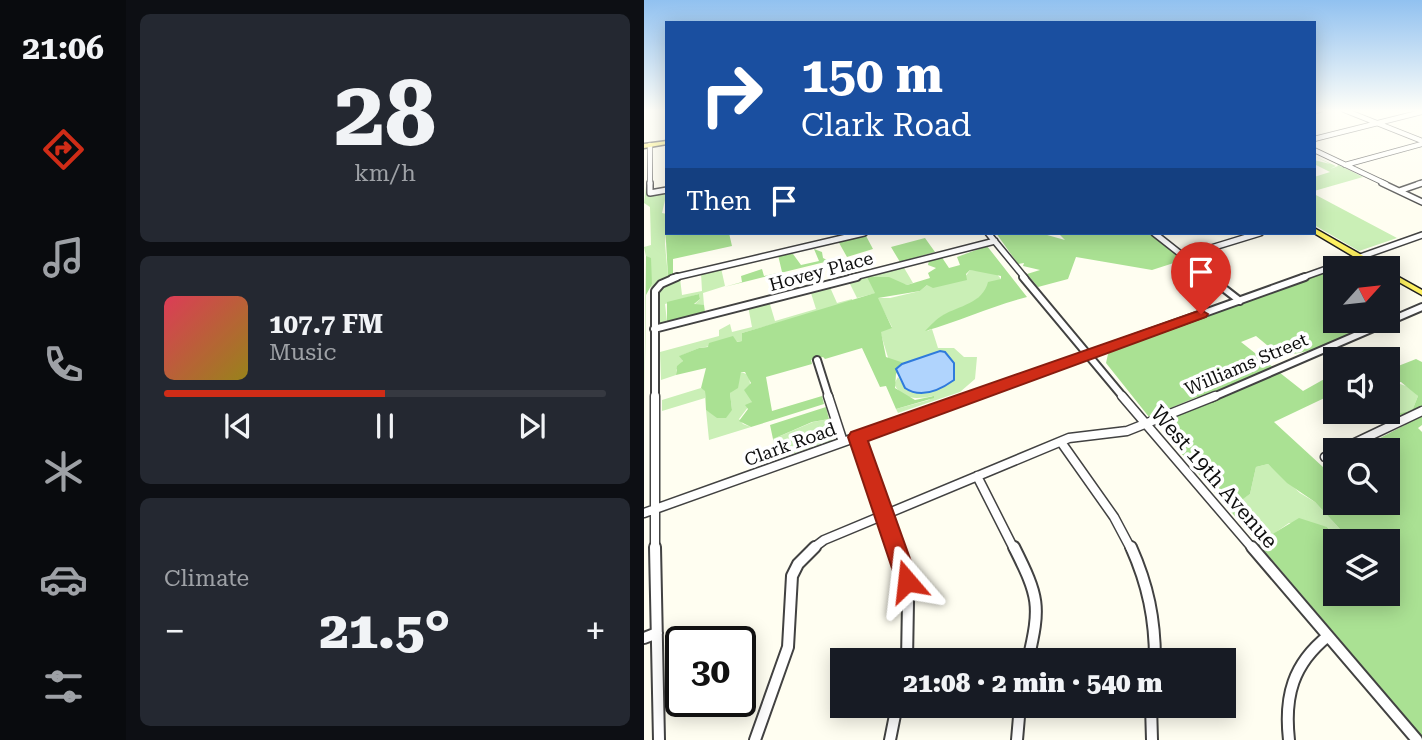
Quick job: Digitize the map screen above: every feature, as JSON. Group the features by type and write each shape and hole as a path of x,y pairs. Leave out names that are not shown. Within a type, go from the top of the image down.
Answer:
{"main road":[{"path":"1316,231 1359,256"},
{"path":"1400,280 1422,293"}],"street":[{"path":"647,145 650,193 665,190"},
{"path":"1345,165 1414,145"},
{"path":"1316,151 1422,202"},
{"path":"1399,191 1422,183"},
{"path":"659,740 657,633 649,511 654,291 661,284 693,273 855,235"},
{"name":"West 19th Avenue","path":"990,235 1087,355 1417,740"},
{"path":"1157,235 1240,300"},
{"path":"1185,256 1253,235"},
{"name":"Clark Road","path":"1364,256 1422,235"},
{"name":"Hovey Place","path":"654,329 995,241"},
{"name":"Clark Road","path":"649,511 1323,271"},
{"name":"Williams Street","path":"755,740 789,645 789,592 798,565 810,550 824,540 1060,442 1079,436 1131,431 1147,425 1422,307"},
{"path":"817,360 843,442"},
{"path":"1365,438 1422,411"},
{"path":"857,437 904,568 911,626 908,648"},
{"path":"1060,442 1124,533 1141,564 1155,616 1155,648"},
{"path":"977,476 1035,589 1038,617 1031,648"},
{"path":"644,638 657,633"},
{"path":"1289,740 1286,704 1292,677 1305,655 1328,636"},
{"path":"890,740 894,718"},
{"path":"1017,740 1019,718"},
{"path":"1151,718 1152,740"}],"green space":[{"path":"1316,157 1336,166 1330,169 1338,166 1337,164 1363,177 1316,190 1316,176 1330,172 1316,165 1316,160 1330,164"},
{"path":"646,186 647,196 665,192 662,213 665,214 668,277 648,289 652,284 644,247 651,245 650,207 644,203"},
{"path":"1316,195 1397,238 1359,251 1316,226"},
{"path":"666,235 729,235 732,246 673,259 673,275 668,277"},
{"path":"866,235 873,249 847,257 838,241"},
{"path":"997,235 1047,235 1065,240 1060,235 1152,235 1183,260 1152,270 1076,257 1068,279 1038,287 1027,274 1040,270 1023,266 1024,263 1018,264"},
{"path":"925,238 935,252 900,262 891,247"},
{"path":"987,246 1027,297 925,331 943,315 976,299 988,282 1001,279 1001,276 970,270 966,274 967,280 933,288 927,285 920,291 878,298 892,328 881,332 886,357 904,363 896,374 895,388 915,400 934,398 896,409 886,386 880,387 862,348 825,359 823,357 811,360 812,364 766,377 772,411 822,396 824,404 751,427 739,421 748,409 745,405 752,402 744,390 751,383 745,372 741,372 738,388 730,393 732,410 726,418 717,418 706,410 705,391 701,388 706,368 676,375 677,366 683,361 679,356 708,347 709,343 733,336 737,342 742,341 742,333 875,293 867,277 889,277 907,285 930,278 928,273 936,268 928,265 929,260 941,256 949,268 960,265 957,257"},
{"path":"814,249 822,252 823,258 829,261 724,287 742,282 741,276 762,269 764,276 782,272 778,255 793,254 801,265 819,261"},
{"path":"646,256 651,258 652,284 646,295 644,430"},
{"path":"903,266 913,283 907,285 868,277 876,293 857,298 848,280"},
{"path":"721,268 725,286 703,293 704,305 694,305 700,299 699,294 665,304 667,322 660,324 659,290 680,278 682,295 702,291 701,273"},
{"path":"970,270 995,272 1001,279 972,303 942,316 927,331 932,329 938,348 954,348 964,357 977,357 975,379 960,392 898,413 896,409 929,400 933,396 906,396 894,384 898,377 905,388 940,351 904,363 889,361 880,331 892,327 877,298 920,291 927,285 965,277"},
{"path":"1323,273 1323,333 1357,333 1322,347 1279,355 1256,336 1241,342 1303,391 1323,380 1323,399 1274,422 1323,467 1323,511 1287,483 1268,464 1256,467 1250,494 1239,502 1269,536 1299,518 1329,529 1323,529 1323,606 1400,606 1400,529 1340,529 1327,515 1400,515 1400,438 1380,438 1405,425 1400,421 1400,413 1412,411 1418,396 1400,382 1400,365 1416,359 1422,362 1422,425 1418,428 1422,432 1422,736 1170,440 1165,428 1168,420 1204,404 1197,397 1149,417 1106,363 1108,354 1114,348"},
{"path":"829,285 837,303 852,299 852,302 742,333 742,341 699,348 680,356 683,361 676,370 676,375 661,380 660,352 719,336 719,330 730,324 732,332 752,327 748,306 769,301 775,321 816,309 810,290"},
{"path":"699,294 700,299 694,304 704,305 705,312 667,322 667,302"},
{"path":"741,372 749,375 752,402 739,419 751,427 709,440 706,410 716,415 732,410 730,393"},
{"path":"1400,385 1418,396 1412,411 1400,413"},
{"path":"701,388 705,390 705,398 662,411 662,400"},
{"path":"826,407 829,419 812,422 773,439 770,425"},
{"path":"829,419 835,436 832,440 777,459 773,439 813,422"},
{"path":"1268,464 1300,493 1315,502 1323,511 1323,515 1327,515 1340,529 1289,523 1269,537 1238,502 1250,494 1256,467"}],"water":[{"path":"940,351 945,352 954,363 954,380 937,390 924,393 905,388 896,369 902,364"}],"route":[{"path":"907,581 857,437 1201,314"}]}
